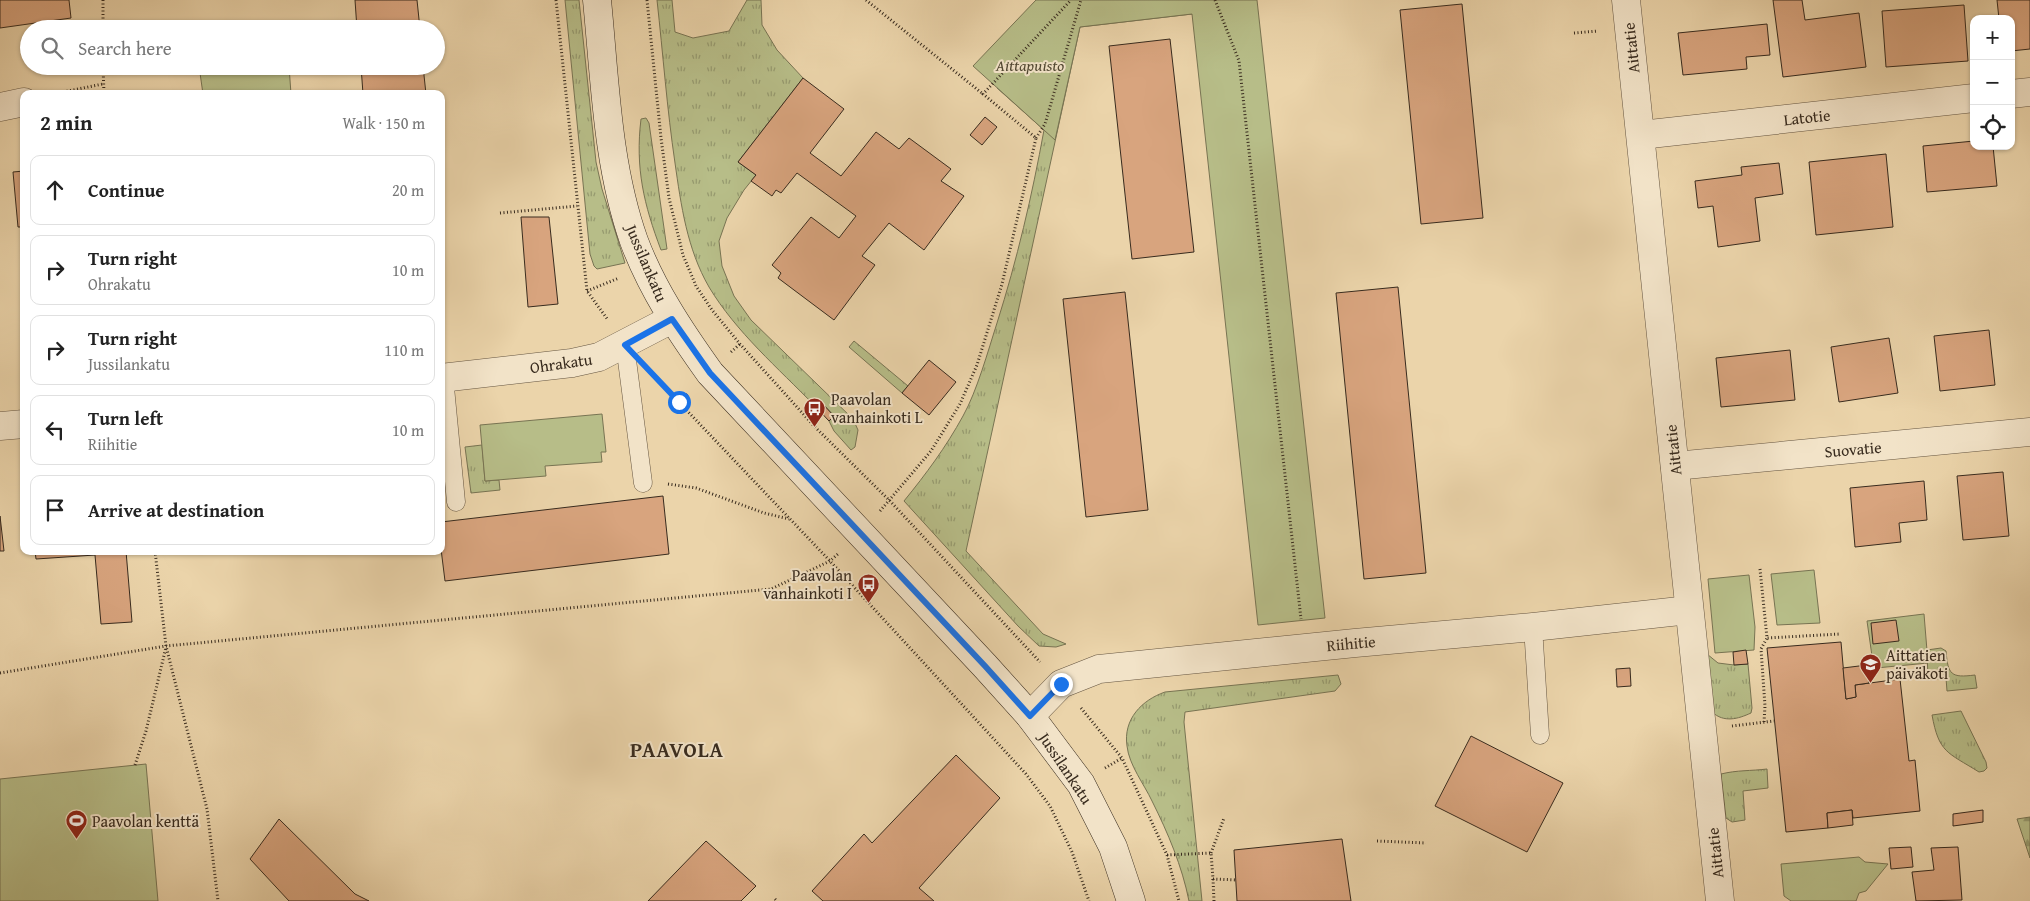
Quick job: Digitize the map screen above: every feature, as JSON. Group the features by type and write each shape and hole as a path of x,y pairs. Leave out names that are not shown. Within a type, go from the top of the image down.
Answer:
{"street":[{"name":"Jussilankatu","path":"597,0 612,143 626,211 634,241 672,319 710,373 1030,716 1081,784 1113,847 1131,901"},
{"name":"Aittatie","path":"1626,0 1720,901"},
{"path":"2015,94 2030,92"},
{"name":"Latotie","path":"1641,135 1970,98"},
{"path":"0,107 20,103"},
{"name":"Ohrakatu","path":"445,378 572,363 599,357 672,319"},
{"path":"0,426 20,424"},
{"name":"Suovatie","path":"1675,466 2030,432"},
{"name":"Riihitie","path":"1030,716 1061,684 1099,669 1355,643 1533,628 1689,610"}],"lane":[{"path":"625,345 643,483"},
{"path":"445,397 456,502"},
{"path":"1533,628 1540,735"}],"path":[{"path":"103,0 103,20"},
{"path":"556,0 587,291 625,345 830,561 1026,774 1050,806 1072,852 1090,901"},
{"path":"647,0 669,198 683,255 696,286 712,310 734,337 796,406 890,501 931,451 960,404 977,365 1002,284 1036,138 1045,124 1081,0"},
{"path":"866,0 1036,138"},
{"path":"983,94 1071,0"},
{"path":"1214,0 1239,61 1302,627"},
{"path":"1574,33 1606,30"},
{"path":"103,75 104,90"},
{"path":"72,90 103,84"},
{"path":"500,213 578,206"},
{"path":"643,483 662,482 696,488 764,513 790,519"},
{"path":"155,555 166,646 207,809 218,901"},
{"path":"0,673 166,646 771,589 830,561"},
{"path":"1760,569 1767,638 1761,649 1765,706 1764,722 1774,721"},
{"path":"1767,638 1840,634"},
{"path":"135,765 146,731 166,646"},
{"path":"1214,901 1211,854 1224,818"},
{"path":"1376,841 1426,843"},
{"path":"1167,855 1211,854"},
{"path":"1213,879 1236,880"}],"green space":[{"path":"565,0 579,0 596,162 602,189 625,263 597,269 590,254"},
{"path":"657,0 672,0 675,32 693,38 729,31 747,0 761,0 762,25 777,50 803,78 738,162 756,175 744,190 727,218 719,241 722,266 734,296 751,320 853,419 858,430 855,447 851,450 834,431 829,421 834,416 820,401 815,406 772,364 732,319 709,287 701,272 690,242 680,195"},
{"name":"Aittapuisto","path":"1036,0 1257,0 1325,618 1258,625 1192,14 1080,27 1055,140 973,66"},
{"path":"1081,0 1192,14 1080,27 966,551 1043,634 1066,644 1056,647 1039,646 1018,626 904,501 950,439 973,395 1004,299 1029,203 1044,130 997,88"},
{"path":"200,75 290,75 291,90 202,90"},
{"path":"646,118 649,123 667,249 661,250 646,202 640,170 639,137 641,119"},
{"path":"854,341 908,386 902,393 849,347"},
{"path":"602,414 606,452 601,452 602,462 545,466 546,476 485,481 480,425"},
{"path":"482,445 485,481 499,480 500,490 471,493 465,447"},
{"path":"1814,570 1820,623 1777,625 1771,574"},
{"path":"1749,575 1755,627 1754,650 1715,653 1708,579"},
{"path":"1924,614 1928,663 1876,668 1875,656 1872,656 1867,621"},
{"path":"1941,648 1946,651 1948,665 1952,673 1961,676 1975,675 1977,688 1947,691 1946,678 1928,680 1927,650"},
{"path":"1707,654 1718,663 1748,664 1751,713 1741,717 1726,719 1712,712"},
{"path":"1338,675 1341,684 1335,691 1185,712 1184,722 1202,901 1189,901 1183,875 1169,837 1128,753 1127,736 1131,719 1142,705 1165,692"},
{"path":"1961,711 1986,762 1987,768 1984,771 1979,772 1952,755 1946,750 1938,737 1932,715"},
{"name":"Paavolan kenttä","path":"146,764 158,901 0,901 0,779"},
{"path":"1767,769 1768,788 1743,791 1745,820 1732,822 1726,818 1721,774"},
{"path":"2030,817 2030,858 2017,819"},
{"path":"1859,857 1865,862 1888,864 1866,891 1859,893 1856,901 1791,901 1784,896 1781,864"}],"building":[{"path":"0,0 69,0 71,18 20,20 20,25 0,28"},
{"path":"355,0 417,0 419,20 356,20"},
{"path":"1773,0 1802,0 1805,20 1859,13 1866,67 1783,77"},
{"path":"1997,0 2030,0 2030,49 2015,51 2015,15 1999,15"},
{"path":"1462,4 1483,218 1421,224 1400,10"},
{"path":"1964,5 1968,61 1886,67 1882,11"},
{"path":"1767,24 1770,55 1746,57 1747,69 1683,75 1678,33"},
{"path":"1170,39 1194,252 1132,259 1109,46"},
{"path":"362,75 424,75 426,90 363,90"},
{"path":"803,78 844,109 810,153 841,176 876,132 899,149 909,138 951,169 941,181 964,196 924,250 889,223 862,256 875,265 834,320 778,278 781,273 772,265 811,217 839,238 856,216 797,173 781,193 776,190 772,196 751,181 756,175 738,162"},
{"path":"985,117 997,127 982,145 970,135"},
{"path":"1970,141 1970,150 1993,150 1997,186 1927,192 1923,146"},
{"path":"1886,154 1893,227 1816,235 1809,162"},
{"path":"1779,163 1783,194 1755,198 1760,241 1718,247 1713,206 1698,208 1695,181 1742,175 1741,167"},
{"path":"20,171 20,227 18,227 13,172"},
{"path":"521,217 549,217 558,304 528,307"},
{"path":"1398,287 1426,573 1364,579 1336,293"},
{"path":"1125,292 1148,510 1086,517 1063,299"},
{"path":"1989,330 1995,385 1940,391 1934,336"},
{"path":"1889,338 1898,393 1839,402 1831,347"},
{"path":"1790,350 1795,400 1721,407 1716,358"},
{"path":"929,360 956,382 929,415 902,393"},
{"path":"820,401 834,416 829,421 815,406"},
{"path":"2003,472 2009,536 1963,540 1957,476"},
{"path":"1924,481 1927,520 1899,523 1901,542 1855,547 1850,488"},
{"path":"663,496 669,554 445,581 442,555 445,555 445,522"},
{"path":"0,516 4,551 0,551"},
{"path":"36,555 95,555 36,559"},
{"path":"95,555 126,555 132,622 101,624"},
{"path":"1896,620 1899,641 1873,644 1871,623"},
{"path":"1841,642 1846,699 1856,697 1855,685 1900,679 1909,761 1915,760 1920,811 1853,818 1852,810 1827,813 1828,828 1786,832 1767,648"},
{"path":"1746,650 1748,664 1734,665 1733,652"},
{"path":"1867,665 1869,683 1855,685 1856,697 1846,699 1843,668"},
{"path":"1630,668 1631,686 1617,687 1616,669"},
{"path":"1471,736 1563,783 1527,852 1435,806"},
{"path":"956,755 1000,798 919,888 934,901 823,901 812,891 864,834 872,843"},
{"path":"1852,810 1853,825 1828,828 1827,813"},
{"path":"1983,810 1983,822 1953,826 1953,814"},
{"path":"279,819 355,894 369,901 289,901 250,859"},
{"path":"1342,839 1351,901 1237,901 1234,850"},
{"path":"706,841 756,886 741,901 648,901"},
{"path":"1911,847 1913,867 1891,869 1889,848"},
{"path":"1958,847 1962,900 1916,901 1912,872 1934,870 1931,848"}],"place":[{"name":"Paavolan vanhainkoti L","path":"815,427"},
{"name":"Paavolan vanhainkoti I","path":"868,603"},
{"name":"Aittatien päiväkoti","path":"1870,683"},
{"name":"Paavolan kenttä","path":"76,840"}],"district":[{"name":"PAAVOLA","path":"677,750"}],"route":[{"path":"679,402 625,345 672,319 710,373 1030,716 1061,684"}]}
